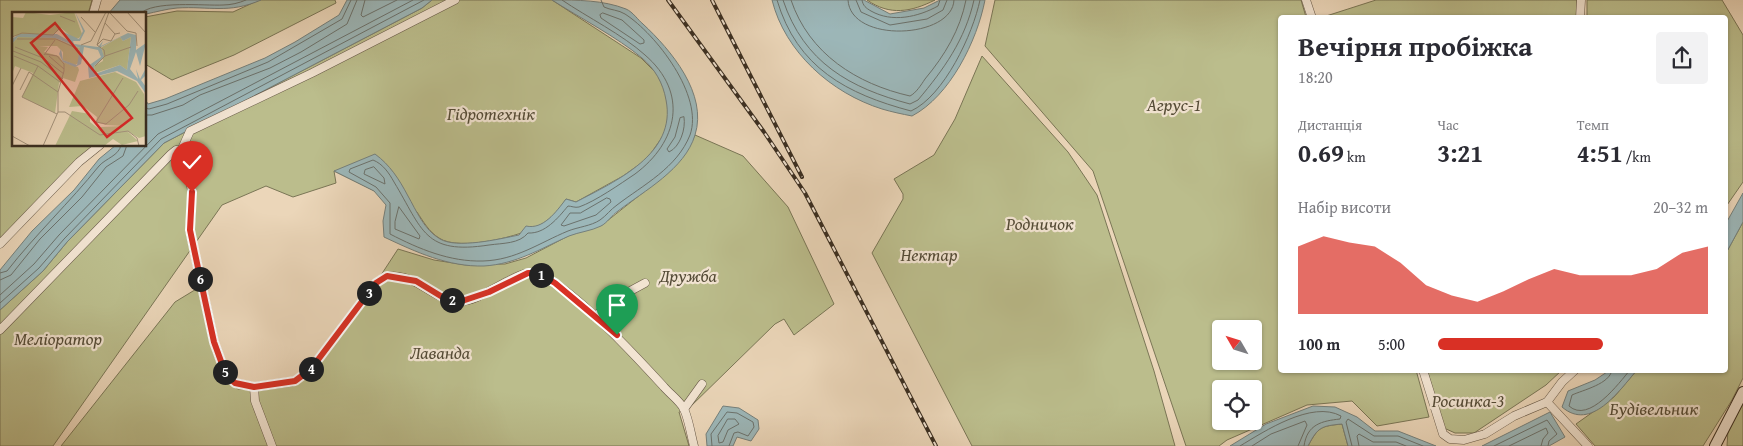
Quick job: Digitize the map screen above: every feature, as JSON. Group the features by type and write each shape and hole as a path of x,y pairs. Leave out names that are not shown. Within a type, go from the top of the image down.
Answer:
{"street":[{"path":"182,151 190,131 312,73 455,0"},
{"path":"1306,0 1311,15"},
{"path":"1580,15 1581,0"},
{"path":"0,244 79,162 99,146"},
{"path":"0,330 171,154 176,150 182,151 186,157 192,192 190,230 214,342 226,375 235,383 254,387 295,381 311,369 376,283 387,276 416,281 444,298 459,302 489,292 528,273 538,273 555,283 617,335 684,409 694,446"},
{"path":"595,317 610,302 645,283"},
{"path":"1424,373 1443,434 1450,439 1464,440 1485,434 1514,416 1548,402 1562,382 1572,373"},
{"path":"684,409 702,384"},
{"path":"254,387 256,401 272,446"},
{"path":"1715,446 1743,392"},
{"path":"1548,402 1588,446"}],"green space":[{"path":"0,0 92,0 89,12 12,12 12,146 96,146 0,239"},
{"path":"259,0 335,0 336,3 234,55 172,80 146,65 146,17 177,11 233,12"},
{"name":"Гідротехнік","path":"432,0 552,0 641,58 657,74 665,91 669,114 665,133 647,159 623,176 576,202 566,199 549,219 533,229 491,241 461,243 448,242 439,238 429,230 417,212 334,171 336,183 293,197 266,186 222,205 53,446 0,446 0,310 43,271 67,242 164,143 422,8"},
{"path":"867,0 935,0 909,9 892,10"},
{"name":"Агрус-1","path":"995,0 1301,0 1305,15 1278,15 1278,373 1417,373 1429,417 1377,426 1352,401 1307,405 1262,425 1262,380 1212,380 1212,430 1250,430 1227,440 1219,446 1186,446 1093,171 985,46"},
{"path":"1376,0 1577,0 1577,15 1329,15"},
{"path":"1587,0 1722,0 1743,35 1743,182 1728,204 1728,15 1587,15"},
{"name":"Родничок","path":"982,56 1068,152 1097,195 1154,371 1175,446 972,446 872,253 903,199 903,194 894,179 934,155 955,119"},
{"name":"Лаванда","path":"695,135 743,156 788,207 834,304 794,335 784,319 775,324 688,409 679,412 689,446 61,446 175,302 198,288 213,352 224,380 238,389 263,390 293,386 310,374 353,318 398,249 434,260 466,265 505,264 526,258 570,235 602,225 670,171 686,152"},
{"name":"Будівельник","path":"1743,222 1743,378 1732,400 1703,446 1595,446 1576,424 1614,397 1634,373 1728,373 1728,250"},
{"name":"Росинка-3","path":"1428,373 1559,373 1546,385 1474,433 1455,433 1444,428"},
{"path":"1743,401 1743,446 1727,446 1728,430"},
{"path":"1342,424 1348,446 1308,446 1321,429"}],"water":[{"path":"120,0 261,0 229,8 177,8 146,14 146,12 110,12"},
{"path":"347,0 432,0 422,8 164,143 67,242 43,271 0,310 0,270 32,231 74,190 99,159 115,146 146,146 146,101 148,104 165,99 265,58 339,15"},
{"path":"552,0 599,2 626,9 654,35 675,60 692,89 698,120 690,147 673,169 601,226 569,236 528,255 507,262 484,266 458,264 420,253 384,237 383,221 386,205 374,191 334,171 375,154 394,173 421,219 434,235 447,242 467,243 490,241 519,235 526,226 532,227 543,223 549,219 566,199 576,202 608,185 625,175 653,150 662,136 667,119 665,94 655,72 642,58 621,43"},
{"path":"772,0 864,0 890,14 924,8 940,0 985,0 976,33 960,66 938,95 926,107 912,116 882,109 863,102 845,93 828,81 799,53 778,19"},
{"path":"1743,193 1743,222 1728,250 1728,220"},
{"path":"1606,373 1634,373 1613,398 1594,412 1583,415 1573,413 1562,407 1568,391 1595,380"},
{"path":"723,406 739,408 758,420 759,429 751,441 737,437 733,446 707,446 706,434"},
{"path":"1313,406 1335,407 1357,417 1375,431 1398,431 1436,446 1348,446 1342,424 1321,429 1308,446 1230,446 1256,430 1262,430 1262,426"},
{"path":"1550,412 1565,437 1549,446 1482,446"}],"railway":[{"path":"668,0 764,132 805,193 936,446"},
{"path":"712,0 802,177"}],"route":[{"path":"192,192 190,230 214,342 226,375 235,383 254,387 295,381 311,369 376,283 387,276 397,276 416,281 444,298 459,302 489,292 528,273 538,273 555,283 617,335"}],"park label":[{"name":"Нектар","path":"929,255"},
{"name":"Дружба","path":"688,276"},
{"name":"Меліоратор","path":"58,339"}]}
